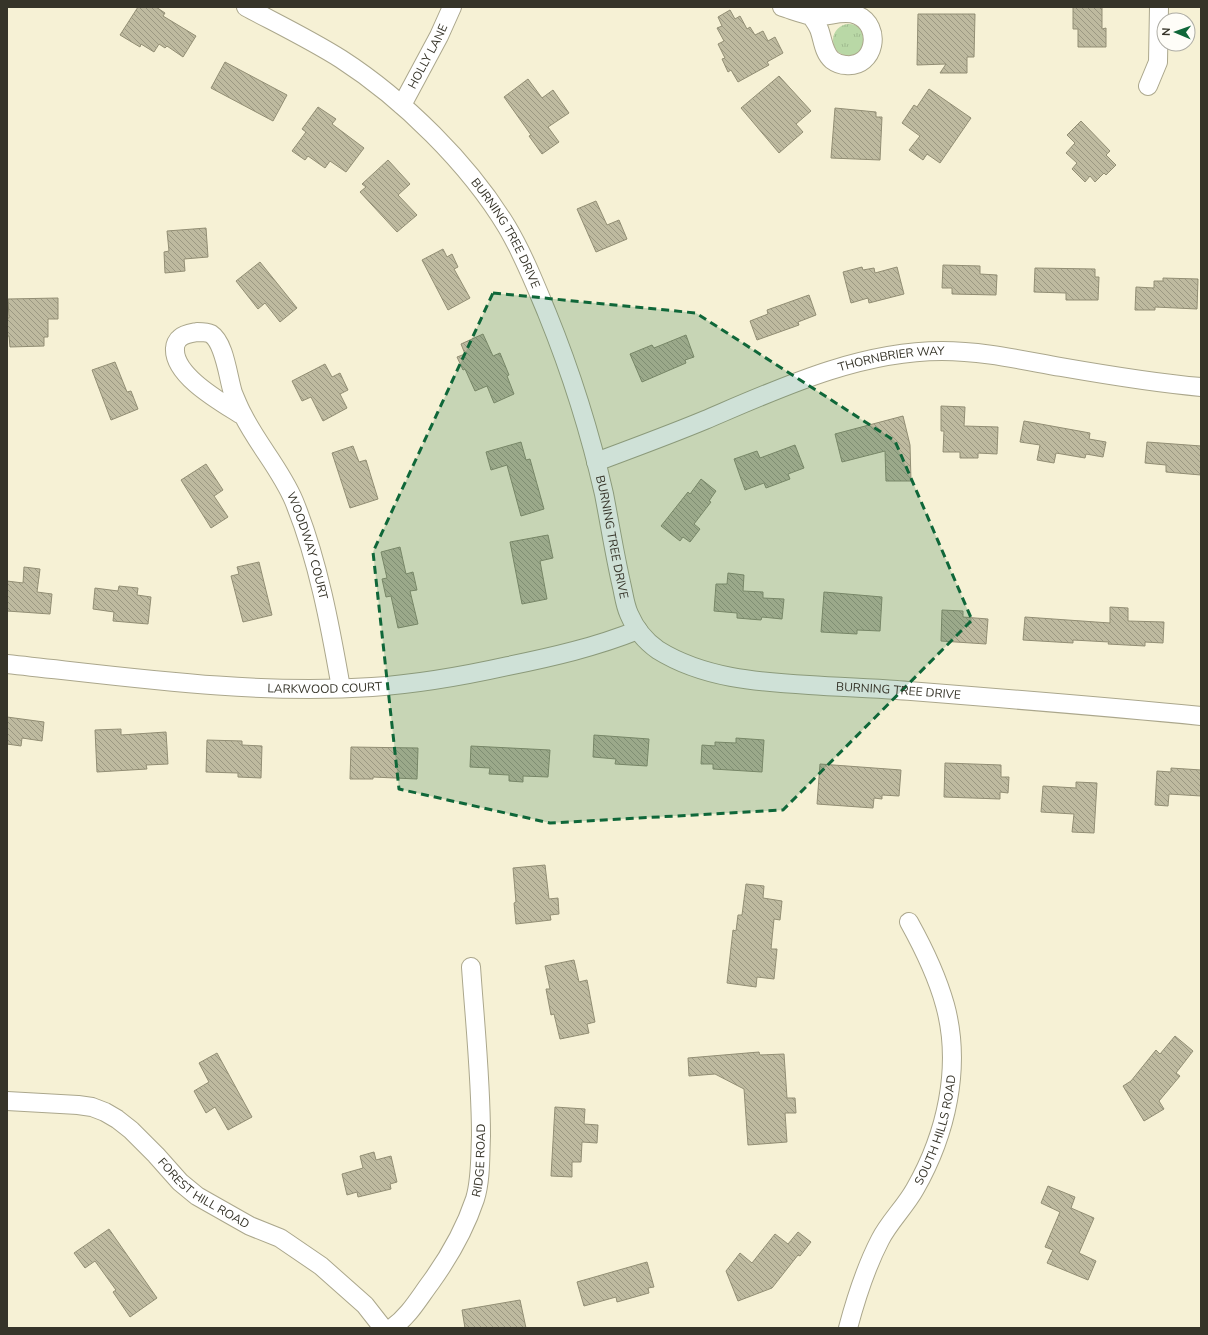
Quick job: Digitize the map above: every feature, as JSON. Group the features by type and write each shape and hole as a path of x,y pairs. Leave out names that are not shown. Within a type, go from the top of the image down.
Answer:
{"street":[{"name":"BURNING TREE DRIVE","path":"246,7 343,60 374,82 402,105 439,140 480,188 506,226 526,263 574,386 596,462 628,611 638,630 655,648 682,662 700,669 725,676 756,681 896,690 1201,716"},
{"name":"HOLLY LANE","path":"402,105 439,36 452,7"},
{"path":"782,7 811,16"},
{"path":"1148,86 1158,62 1159,7"},
{"name":"WOODWAY COURT","path":"243,416 207,392 181,368 175,353 175,345 179,338 186,334 202,332 211,334 219,343 233,393 243,416 278,470 296,506 314,562 327,612 341,688"},
{"name":"THORNBRIER WAY","path":"596,462 650,442 754,399 827,372 873,359 916,353 942,351 1010,357 1136,380 1201,388"},
{"name":"LARKWOOD COURT","path":"7,664 185,683 275,688 341,688 401,684 478,673 579,650 638,630"},
{"name":"SOUTH HILLS ROAD","path":"848,1328 860,1288 881,1239 914,1191 932,1155 942,1126 948,1101 952,1063 951,1033 945,1006 935,975 909,922"},
{"name":"RIDGE ROAD","path":"392,1328 408,1314 452,1249 464,1226 475,1198 479,1174 481,1106 470,968"},
{"name":"FOREST HILL ROAD","path":"7,1101 78,1105 92,1107 111,1115 131,1130 180,1182 196,1196 250,1226 280,1238 321,1266 365,1305 383,1328"}],"highlighted area":[{"path":"493,293 696,313 895,441 972,620 783,810 550,823 399,789 373,552"}],"green space":[{"path":"849,24 860,29 865,40 860,51 849,56 838,51 833,40 838,29"}],"building":[{"path":"138,7 156,7 165,13 163,16 196,36 183,57 167,46 165,48 159,44 154,52 141,44 140,47 120,35"},
{"path":"1073,7 1102,7 1102,29 1106,28 1106,47 1078,47 1078,29 1073,29"},
{"path":"730,10 735,19 740,16 747,29 750,27 755,35 763,31 768,41 775,37 783,53 767,62 769,65 738,82 731,70 728,72 722,59 725,58 718,44 724,41 717,28 722,26 718,17"},
{"path":"918,14 975,14 974,57 967,57 967,73 940,73 946,64 917,65"},
{"path":"225,62 287,95 273,121 211,88"},
{"path":"779,76 811,111 796,124 803,132 779,153 741,108"},
{"path":"528,79 542,98 553,90 569,113 548,127 559,142 542,154 529,136 531,135 504,97"},
{"path":"929,89 971,118 940,163 927,154 923,160 909,150 920,136 902,123 914,105 917,107"},
{"path":"318,107 336,119 332,124 364,148 346,172 330,161 325,168 308,156 305,160 292,151 306,132 302,129"},
{"path":"835,108 876,112 876,117 882,117 880,160 831,158"},
{"path":"1081,121 1110,151 1106,155 1116,165 1106,175 1104,173 1095,182 1090,176 1085,182 1072,169 1077,163 1066,153 1075,143 1067,135"},
{"path":"388,160 410,184 398,195 417,215 397,232 360,192 366,187 362,184"},
{"path":"596,201 607,225 619,220 627,239 596,252 577,209"},
{"path":"206,228 208,257 184,259 185,271 165,273 164,252 169,251 167,231"},
{"path":"443,249 447,257 452,254 458,267 454,269 470,298 448,310 422,260"},
{"path":"260,262 297,308 280,322 265,303 258,309 236,281"},
{"path":"943,265 980,266 980,274 997,275 996,295 952,294 952,288 942,288"},
{"path":"862,267 863,270 874,268 875,273 897,267 904,294 869,303 868,298 851,303 843,272"},
{"path":"1035,268 1095,269 1095,277 1099,277 1098,300 1066,300 1066,293 1034,292"},
{"path":"1163,278 1198,279 1197,309 1155,307 1155,310 1135,310 1136,287 1154,288 1154,281 1163,281"},
{"path":"809,295 816,315 798,322 799,325 757,340 750,321 768,314 767,310"},
{"path":"58,298 58,319 48,319 48,337 44,337 44,346 10,347 9,336 7,336 7,318 9,318 8,299"},
{"path":"483,334 493,356 500,353 509,375 507,376 514,394 494,403 487,386 475,391 465,369 463,370 457,357 465,354 461,344"},
{"path":"686,335 694,357 685,360 686,363 642,382 630,354 652,345 654,348"},
{"path":"115,362 127,392 131,391 138,409 111,420 92,370"},
{"path":"325,364 332,377 340,373 348,390 340,394 347,408 323,421 311,397 302,401 292,381"},
{"path":"941,406 965,407 964,426 998,427 997,454 978,453 978,458 960,458 960,452 943,452 944,431 941,431"},
{"path":"903,416 910,445 911,481 886,481 885,451 842,462 835,434"},
{"path":"1024,421 1090,433 1089,439 1106,442 1103,457 1086,454 1085,458 1056,453 1054,463 1037,460 1040,445 1020,442"},
{"path":"521,442 526,460 530,459 544,509 521,516 507,465 491,470 486,452"},
{"path":"1147,442 1201,446 1201,475 1166,472 1166,465 1145,463"},
{"path":"795,445 804,468 788,474 790,479 766,488 764,483 745,490 734,459 757,451 760,458"},
{"path":"353,446 359,462 366,460 378,499 350,508 332,453"},
{"path":"206,464 223,490 214,496 228,517 211,528 181,480"},
{"path":"701,479 716,491 709,501 711,502 694,524 700,529 690,542 683,537 680,541 661,526 688,492 690,494"},
{"path":"548,535 553,558 540,561 547,599 522,604 510,542"},
{"path":"400,547 406,574 413,572 417,590 410,591 418,624 398,628 391,596 386,597 382,579 387,578 381,552"},
{"path":"259,562 272,615 243,622 231,576 239,574 237,567"},
{"path":"24,567 40,569 37,592 52,594 50,614 7,611 7,581 23,583"},
{"path":"728,573 744,575 743,591 763,592 763,598 784,599 782,619 762,617 761,620 737,618 737,613 714,611 716,584 727,584"},
{"path":"119,586 138,588 137,595 151,597 148,624 113,621 114,612 93,609 95,588 118,591"},
{"path":"824,592 882,597 880,631 857,630 857,634 821,632"},
{"path":"1110,607 1128,608 1128,621 1164,622 1163,643 1145,642 1145,646 1073,640 1073,643 1023,640 1025,617 1110,623"},
{"path":"942,610 963,611 963,617 988,619 986,644 941,641"},
{"path":"7,717 44,722 42,741 22,738 21,746 7,744"},
{"path":"121,729 121,735 166,732 168,764 146,765 147,769 97,772 95,730"},
{"path":"594,735 649,739 647,766 615,764 616,759 593,757"},
{"path":"736,738 764,740 762,772 713,769 713,764 701,764 702,745 715,746 715,742 736,743"},
{"path":"207,740 242,741 242,745 262,746 261,778 238,777 238,773 206,772"},
{"path":"471,746 550,750 548,777 523,776 523,782 509,781 509,775 489,774 490,768 470,767"},
{"path":"351,747 418,748 417,779 373,777 373,779 350,779"},
{"path":"945,763 1001,765 1001,777 1009,777 1008,793 1000,792 1000,799 944,797"},
{"path":"820,764 901,770 899,796 882,795 882,799 874,798 873,808 817,804"},
{"path":"1171,768 1201,770 1201,796 1169,794 1168,806 1155,805 1157,771 1171,772"},
{"path":"1076,782 1097,783 1094,833 1072,832 1074,814 1041,812 1043,786 1076,788"},
{"path":"545,865 549,899 558,898 559,914 550,915 551,920 516,924 513,868"},
{"path":"746,884 764,886 763,898 782,901 780,920 774,919 771,949 777,949 774,979 757,977 756,987 727,983 733,930 736,931 738,915 742,915"},
{"path":"574,960 579,982 587,980 595,1022 587,1024 589,1033 560,1039 554,1014 551,1015 546,989 550,989 545,966"},
{"path":"1175,1036 1193,1051 1176,1073 1180,1076 1159,1101 1164,1109 1144,1121 1123,1086 1131,1081 1156,1050 1160,1054"},
{"path":"759,1052 760,1055 784,1054 787,1098 795,1098 796,1113 785,1113 787,1142 748,1145 744,1089 715,1074 689,1076 688,1058"},
{"path":"217,1053 252,1117 228,1130 215,1107 206,1113 194,1091 209,1082 199,1063"},
{"path":"555,1107 585,1109 584,1124 598,1125 597,1143 582,1142 581,1162 572,1162 572,1177 551,1176"},
{"path":"374,1152 376,1160 391,1156 397,1182 390,1184 391,1189 358,1197 357,1192 347,1195 342,1174 363,1168 360,1156"},
{"path":"1048,1186 1075,1197 1071,1208 1094,1218 1079,1253 1096,1261 1088,1280 1047,1263 1053,1250 1045,1247 1060,1212 1041,1203"},
{"path":"109,1229 157,1298 130,1317 113,1292 116,1290 95,1261 85,1268 74,1253"},
{"path":"798,1232 811,1242 800,1256 798,1255 772,1288 738,1301 726,1271 740,1253 752,1263 775,1234 788,1244"},
{"path":"647,1262 654,1287 648,1288 649,1293 617,1302 616,1297 584,1306 577,1282"},
{"path":"520,1300 526,1328 465,1328 462,1310"}]}
